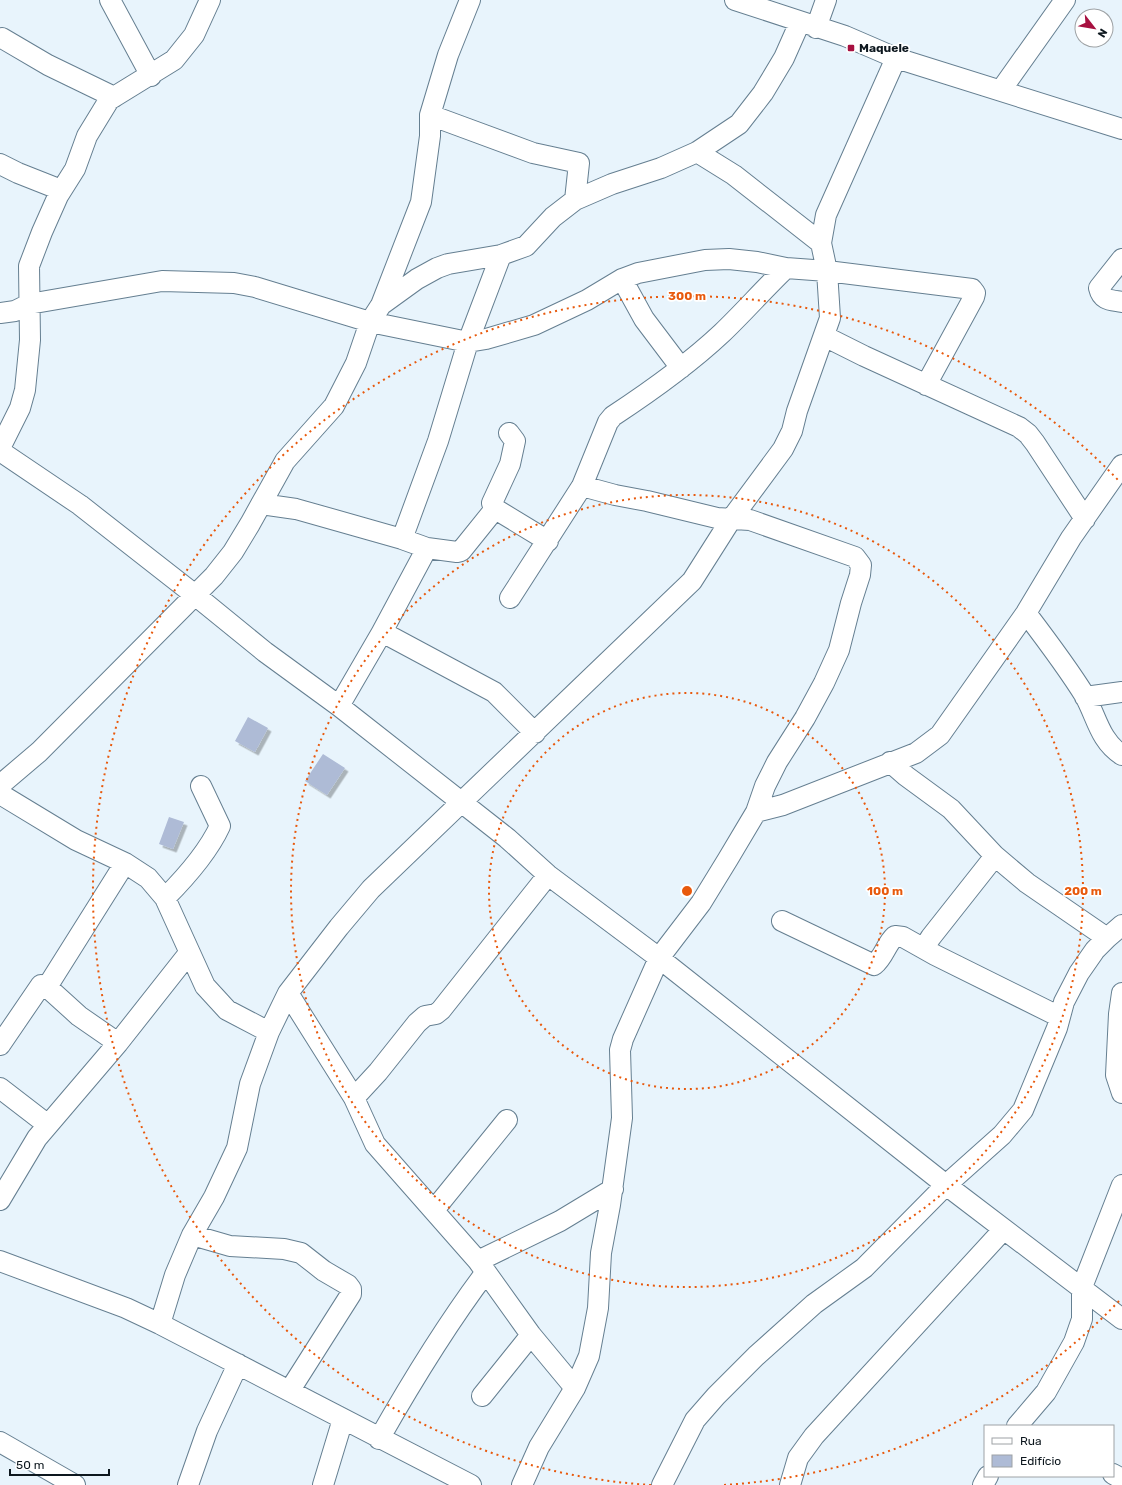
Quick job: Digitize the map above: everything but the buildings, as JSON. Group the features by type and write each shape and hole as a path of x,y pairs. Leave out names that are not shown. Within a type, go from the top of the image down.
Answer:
{"street":[{"path":"110,0 151,76"},
{"path":"210,0 194,35 174,60 151,76 114,97 101,111 87,136 75,168 61,190 42,232 29,266 30,340 25,390 20,408 0,450 80,505 195,595 264,652 339,706 508,838 548,875 660,958 946,1185 1082,1287 1122,1319"},
{"path":"0,785 39,752 214,576 234,552 274,478 289,454 328,415 337,402 356,363 370,322 381,304 421,202 430,136 430,114 448,55 470,0"},
{"path":"735,0 845,36 896,58 1122,129"},
{"path":"381,304 417,279 437,268 448,264 501,255 526,246 553,217 575,200 612,184 662,168 698,152 739,124 763,93 784,58 826,0"},
{"path":"1001,90 1065,0"},
{"path":"1,37 48,65 114,97"},
{"path":"160,1324 175,1275 192,1235 214,1197 237,1148 250,1084 269,1032 288,993 339,927 371,889 692,581 732,518 783,449 792,431 797,411 830,318 827,271 821,243 826,215 896,58"},
{"path":"430,114 533,153 579,163 575,200"},
{"path":"698,152 740,180 821,243"},
{"path":"0,164 18,173 61,190"},
{"path":"402,539 438,441 468,342 501,255"},
{"path":"0,312 15,311 29,304 162,282 205,281 255,287 370,322 468,342 486,339 534,325 587,300 622,279 638,273 706,260 729,259 786,268 827,271 972,289 975,292 974,297 926,385"},
{"path":"1122,259 1099,288 1101,295 1105,299 1122,302"},
{"path":"510,598 582,486 608,422 613,416 663,382 723,333 761,291 786,268"},
{"path":"622,279 644,319 681,368"},
{"path":"824,336 926,385 1019,427 1028,434 1084,519"},
{"path":"494,510 492,503 510,464 515,440 509,433"},
{"path":"756,812 783,805 916,753 940,736 1026,613 1071,538 1122,465"},
{"path":"522,1485 539,1448 575,1388 589,1356 598,1308 601,1254 613,1189 622,1118 620,1050 623,1039 660,958 701,903 756,812 765,786 824,683 839,650 850,603 860,575 861,565 855,557 750,520 718,518 647,501 614,496 582,486"},
{"path":"261,504 296,510 402,539 427,548 457,552 461,551 494,510"},
{"path":"494,510 498,510 548,540"},
{"path":"339,706 382,632 427,548"},
{"path":"1026,613 1085,697 1100,733 1113,749 1122,755"},
{"path":"382,632 494,692 535,732"},
{"path":"1085,697 1122,692"},
{"path":"890,762 950,809 995,856 1027,883 1107,938"},
{"path":"165,898 178,885 198,860 220,826 201,786"},
{"path":"0,794 76,840 125,863 148,878 165,898 205,986 227,1010 269,1032"},
{"path":"924,948 995,856"},
{"path":"47,987 125,863"},
{"path":"354,1098 378,1072 417,1023 425,1016 436,1014 441,1010 548,875"},
{"path":"782,921 874,965 883,956 890,941 895,936 903,937 935,955 1060,1017"},
{"path":"662,1485 695,1420 716,1396 756,1356 814,1304 864,1268 946,1185 1016,1121 1023,1110 1060,1017 1064,1002 1079,973 1095,950 1122,925"},
{"path":"0,1200 38,1138 118,1043 189,953"},
{"path":"0,1045 41,985 47,987 79,1016 118,1043"},
{"path":"288,993 354,1098 375,1144 482,1266 531,1335 575,1388"},
{"path":"1122,993 1119,1014 1116,1075 1122,1094"},
{"path":"0,1088 48,1125"},
{"path":"434,1210 507,1120"},
{"path":"1018,1425 1046,1392 1074,1342 1082,1319 1082,1287 1118,1207 1122,1184"},
{"path":"379,1438 414,1377 482,1266 613,1189"},
{"path":"790,1485 798,1458 814,1436 1004,1229"},
{"path":"192,1235 230,1246 294,1250 308,1257 324,1270 348,1285 351,1289 351,1294 290,1390"},
{"path":"0,1261 126,1308 160,1324 471,1485"},
{"path":"482,1396 531,1335"},
{"path":"188,1485 207,1431 238,1364"},
{"path":"323,1485 343,1419"},
{"path":"0,1442 75,1485"}],"place":[{"name":"Maquele","path":"851,48"}]}
